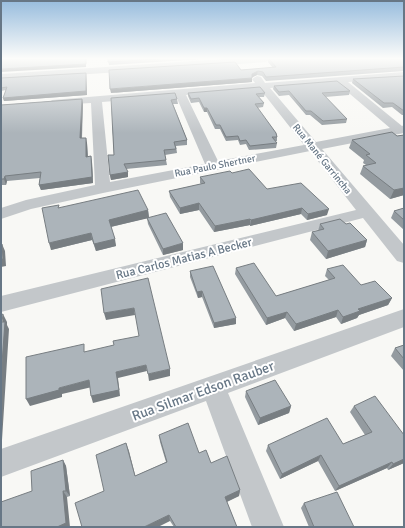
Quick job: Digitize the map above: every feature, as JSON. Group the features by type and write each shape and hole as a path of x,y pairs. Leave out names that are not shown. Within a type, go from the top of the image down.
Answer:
{"street":[{"name":"Rua Mané Garrincha","path":"261,84 312,148 404,257"},
{"path":"48,103 293,84"},
{"path":"344,84 402,130"},
{"path":"180,93 213,166"},
{"path":"96,99 103,188"},
{"name":"Rua Paulo Shertner","path":"1,214 26,205 103,188 402,130"},
{"name":"Rua Paulo Shertner","path":"1,207 26,205"},
{"name":"Rua Carlos Matias A Becker","path":"1,304 366,212"},
{"name":"Rua Silmar Edson Rauber","path":"1,463 404,318"},
{"path":"213,387 268,527"}],"building":[{"path":"1,84 86,84 86,91 3,98 7,87 1,88"},
{"path":"110,84 179,84 110,89"},
{"path":"304,84 340,84 350,91 322,93 347,119 323,121 311,111 306,111 289,91 279,92 274,86"},
{"path":"359,84 404,84 404,111 393,103 384,103"},
{"path":"260,87 265,93 256,94 264,103 255,104 276,133 277,137 272,137 277,143 250,146 246,140 240,141 238,136 226,137 220,125 216,125 207,108 204,108 199,98 191,99 188,93"},
{"path":"175,93 177,99 171,100 187,140 174,142 176,149 164,150 166,160 124,164 128,172 110,175 108,155 114,155 111,98"},
{"path":"82,99 80,138 86,138 86,157 91,156 92,177 39,185 41,172 5,176 4,179 1,179 1,105"},
{"path":"392,132 397,136 404,135 404,188 394,190 363,166 376,163 366,155 370,154 352,140"},
{"path":"249,169 267,189 301,183 329,209 308,214 302,208 251,220 215,226 199,203 180,208 169,191 205,183 200,177 230,171 232,173"},
{"path":"138,190 148,210 109,220 115,239 94,244 91,233 49,243 42,208 59,205 58,208"},
{"path":"404,208 404,220 394,211"},
{"path":"166,213 183,243 163,249 147,218"},
{"path":"340,219 346,224 350,223 367,240 328,251 312,232 324,229 320,224"},
{"path":"2,244 3,259 1,259"},
{"path":"254,263 276,296 335,278 327,269 343,265 361,285 375,281 392,298 358,309 360,311 343,317 338,310 296,324 287,312 267,318 236,268"},
{"path":"213,266 236,318 214,323 202,291 197,292 190,271"},
{"path":"148,278 170,369 148,374 146,365 116,372 119,390 91,396 89,380 26,399 26,357 84,344 84,352 114,345 113,341 139,336 134,308 104,313 101,289"},
{"path":"3,314 2,322 5,322 1,377 1,315"},
{"path":"404,345 404,359 395,348"},
{"path":"275,380 291,406 260,418 246,391"},
{"path":"375,396 404,435 404,459 393,464 392,462 339,486 321,455 282,474 268,445 327,418 343,444 372,432 354,406"},
{"path":"188,423 199,453 206,450 211,463 227,456 240,490 225,497 237,527 176,527 169,515 144,527 82,527 75,503 104,491 96,455 126,443 135,476 167,462 159,435"},
{"path":"63,460 66,491 63,491 66,523 57,527 1,527 1,502 32,491 31,471"},
{"path":"337,492 354,527 314,527 304,503"}]}
